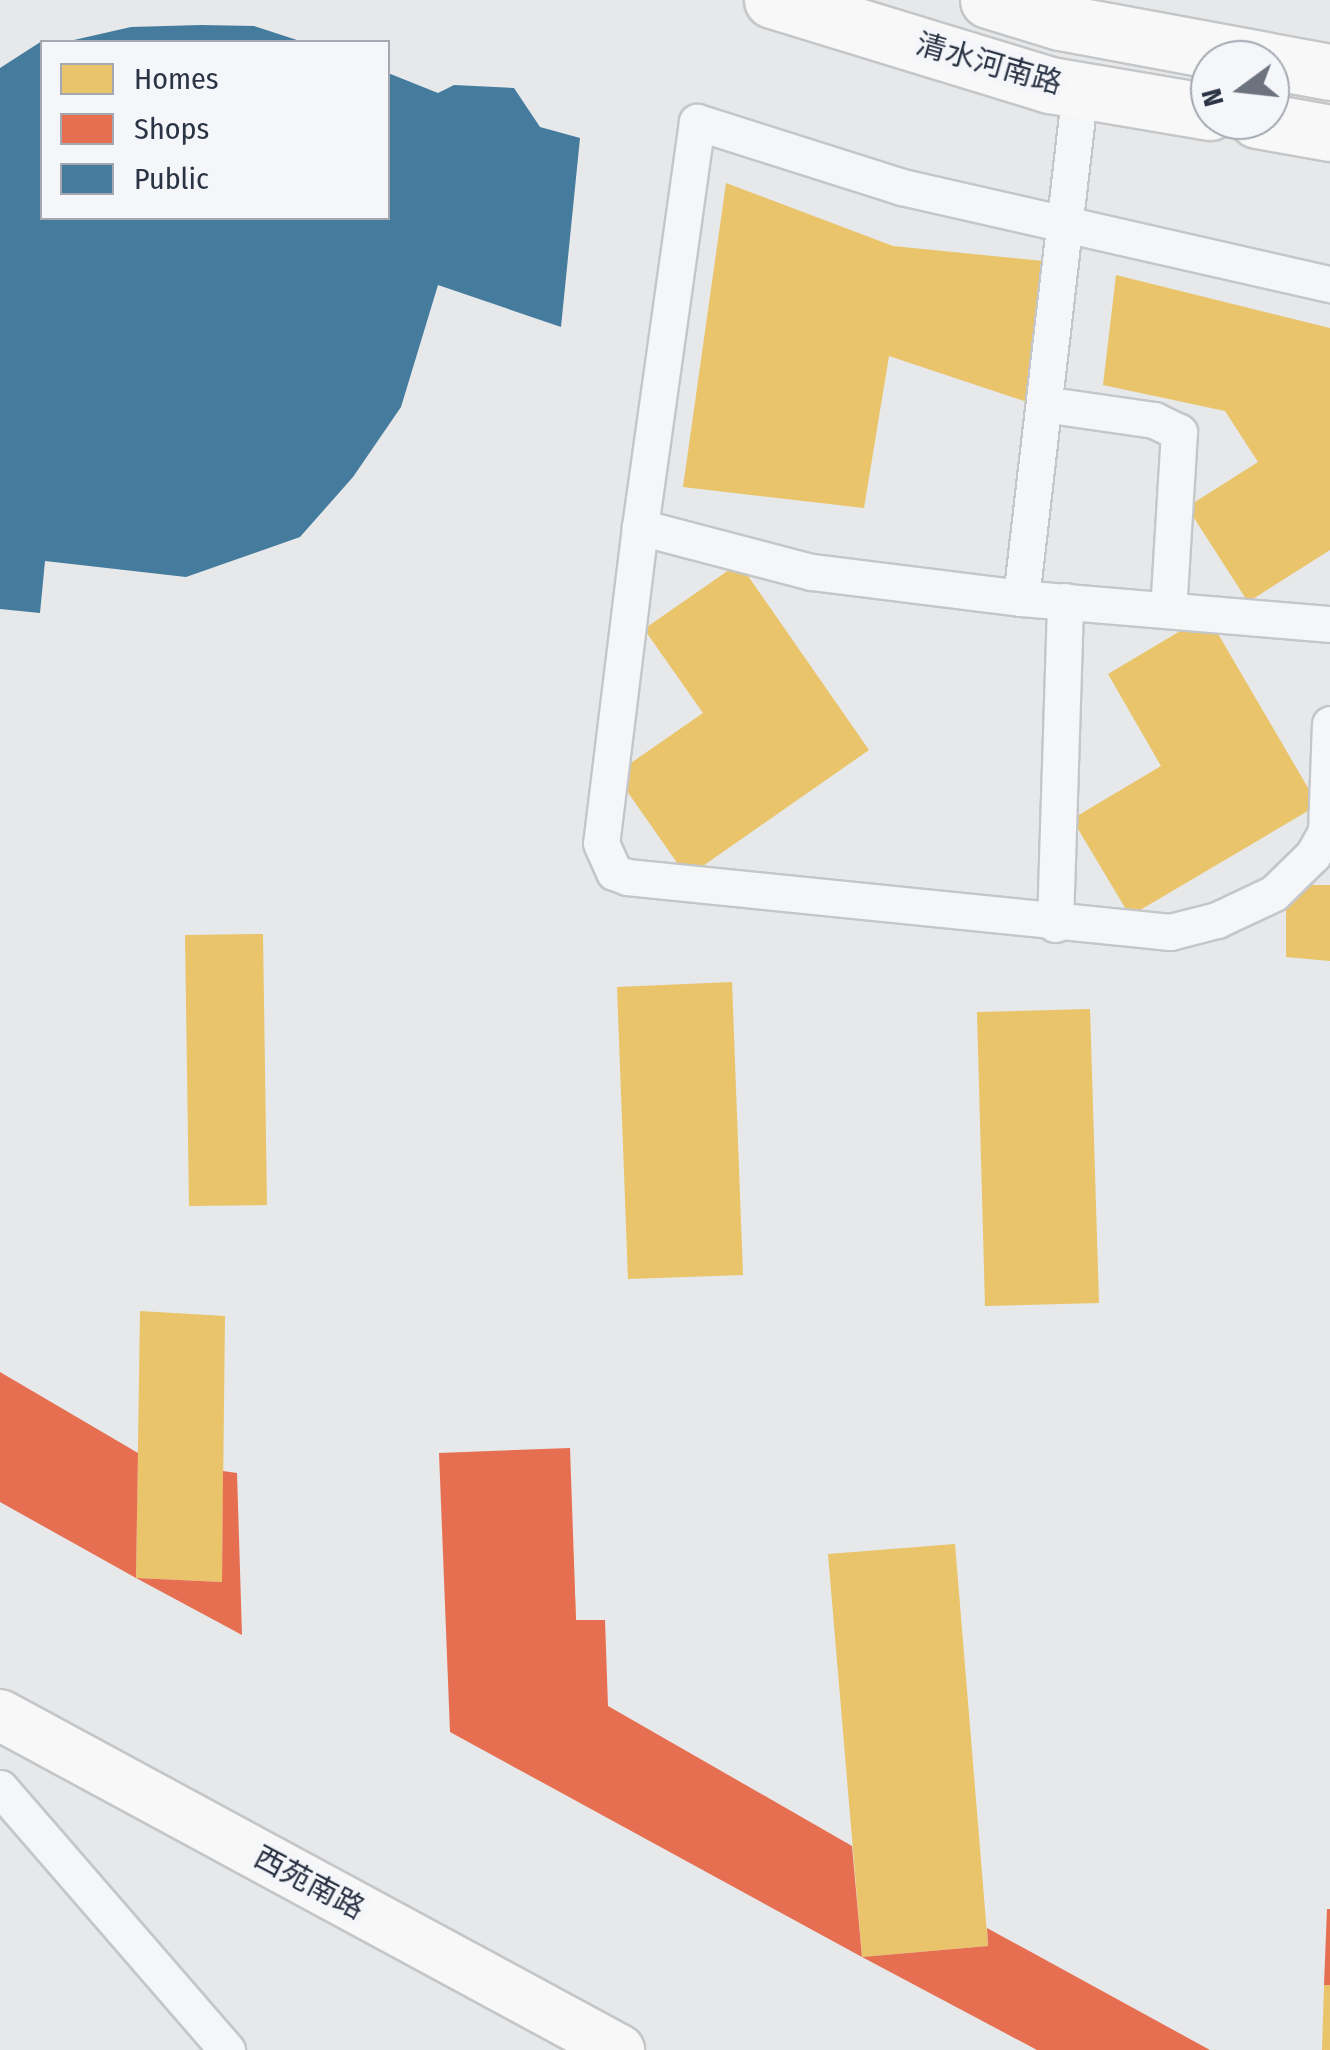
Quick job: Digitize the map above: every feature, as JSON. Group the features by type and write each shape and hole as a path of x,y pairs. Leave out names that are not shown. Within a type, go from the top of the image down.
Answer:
{"main road":[{"name":"清水河南路","path":"772,0 1090,91 1190,108"},
{"name":"清水河南路","path":"988,0 1060,22 1190,46"},
{"name":"清水河南路","path":"1290,64 1330,72"},
{"path":"1290,125 1330,132"},
{"name":"西苑南路","path":"0,1716 619,2050"}],"street":[{"path":"1054,924 1042,600 1090,91"},
{"path":"1330,284 1074,229 902,186 697,122 640,527 601,843 614,872 1054,924 1170,932 1274,893 1326,832 1330,724"},
{"path":"1042,600 1064,406 1074,229"},
{"path":"1064,406 1154,420 1179,432 1168,610"},
{"path":"640,527 811,572 1042,600 1330,624"},
{"path":"0,1788 227,2050"}],"building: Homes":[{"path":"726,183 893,246 1043,261 1033,404 889,356 864,508 683,487"},
{"path":"1116,275 1330,328 1330,550 1248,602 1187,507 1258,462 1225,411 1103,385"},
{"path":"739,563 869,750 687,877 615,774 703,713 644,629"},
{"path":"1207,615 1318,805 1130,916 1072,819 1161,766 1108,674"},
{"path":"1286,885 1330,885 1330,961 1286,957"},
{"path":"263,934 267,1205 189,1206 185,935"},
{"path":"732,982 743,1275 628,1279 617,987"},
{"path":"1090,1009 1099,1303 985,1306 977,1012"},
{"path":"140,1311 225,1316 222,1582 136,1578"},
{"path":"570,1480 582,1754 497,1757 485,1484"},
{"path":"955,1544 988,1946 862,1957 828,1554"},
{"path":"1324,1985 1330,1985 1330,2050 1322,2050"}],"building: Shops":[{"path":"0,1372 138,1453 136,1578 0,1502"},
{"path":"570,1448 576,1620 605,1620 608,1706 852,1846 862,1957 450,1732 439,1453"},
{"path":"223,1471 237,1473 242,1635 136,1578 222,1582"},
{"path":"1327,1909 1330,1985 1324,1985"},
{"path":"987,1928 1210,2050 1037,2050 862,1957 988,1946"}],"building: Public":[{"path":"254,26 297,40 74,40 131,27"},
{"path":"40,42 40,220 390,220 390,74 438,93 454,85 514,88 540,127 580,138 561,327 438,285 401,407 353,477 300,537 186,577 45,561 40,613 0,609 0,68"}]}
